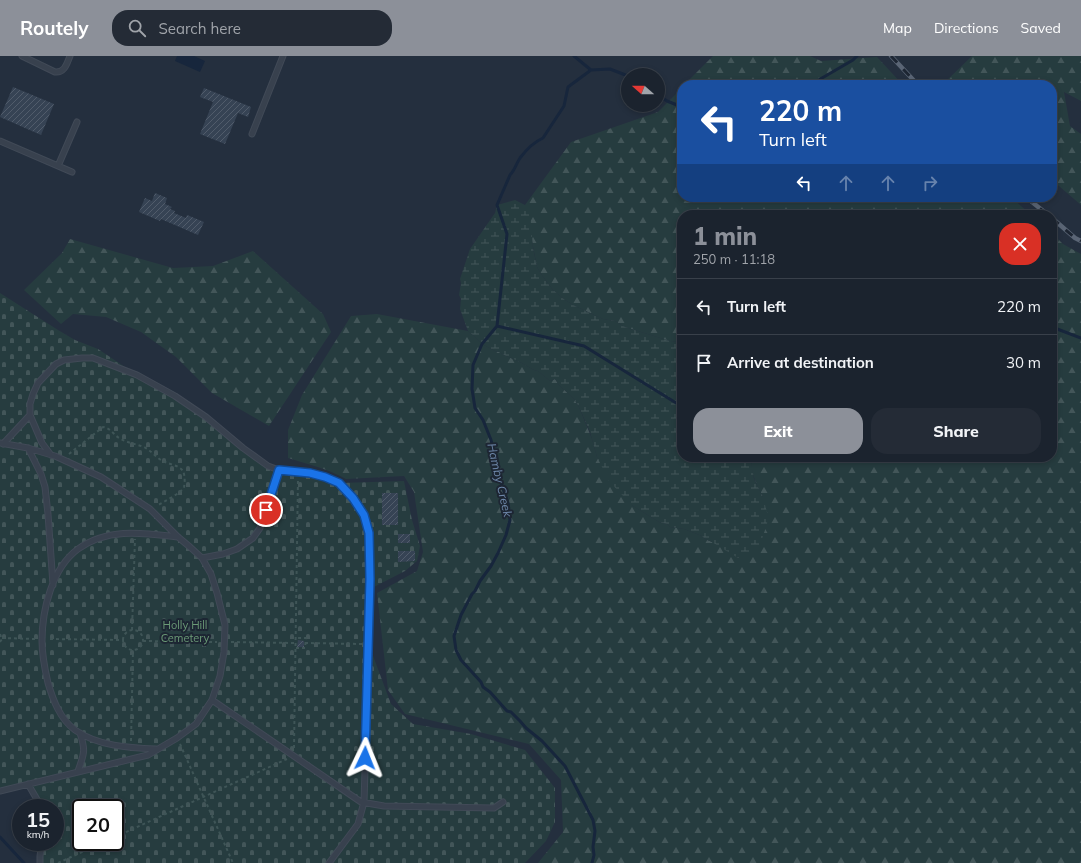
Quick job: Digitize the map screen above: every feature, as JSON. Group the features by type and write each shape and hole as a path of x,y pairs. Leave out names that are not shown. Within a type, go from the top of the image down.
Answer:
{"lane":[{"path":"22,56 56,72 63,70 70,56"},
{"path":"252,134 283,56"},
{"path":"58,166 77,122"},
{"path":"0,141 72,172"},
{"path":"51,455 42,443 30,415 30,404 33,394 38,383 56,364 64,360 93,358 137,375 175,396 206,417 242,448 268,466 279,470 325,477 339,483 353,498 364,515 369,533 369,645 364,802 358,824 329,863"},
{"path":"2,444 30,415"},
{"path":"0,791 148,755 177,738 196,724 212,700 220,676 224,652 224,626 217,592 211,574 202,558 152,511 101,477 63,460 28,448 2,444"},
{"path":"28,448 41,474 45,487 53,586"},
{"path":"202,558 223,554 237,549 253,538 260,528 279,470"},
{"path":"157,749 122,747 104,743 74,729 61,714 51,694 45,670 42,639 44,618 47,599 56,577 68,558 79,548 98,538 120,533 144,533 178,537"},
{"path":"212,700 361,802 384,806 494,808 503,802"},
{"path":"78,771 84,752 84,743 80,733"},
{"path":"28,784 37,799"},
{"path":"40,863 41,851"}],"path":[{"path":"63,460 104,427 108,428 121,440 146,448 162,461 183,471 185,484 184,488 176,495 160,504 152,511"},
{"path":"124,833 294,756 298,472"},
{"path":"132,630 135,533"},
{"path":"132,630 139,632 143,641 140,647 133,651 128,650 122,640 126,632 132,630"},
{"path":"0,634 2,638"},
{"path":"2,638 122,640"},
{"path":"0,642 2,638"},
{"path":"296,638 306,638 305,648 296,648"},
{"path":"143,641 296,643"},
{"path":"305,643 369,645"},
{"path":"131,748 133,651"},
{"path":"177,738 233,863"},
{"path":"58,863 84,851"}],"green space":[{"path":"713,56 810,56 821,61 877,57 898,80 689,80"},
{"path":"972,56 1081,56 1081,101 1064,92 1070,126 1081,134 1081,205 1057,184 1057,80 947,80"},
{"path":"677,93 677,202 1017,202 1025,210 677,210 677,342 670,341 625,327 615,321 603,319 575,306 553,290 537,267 525,205 571,142 658,112 665,112 665,105"},
{"path":"515,200 525,205 530,212 533,248 537,267 553,290 565,300 603,319 615,321 625,327 670,341 677,342 677,462 751,462 754,479 763,497 768,516 761,542 756,550 747,557 738,558 702,536 684,529 670,527 633,506 609,481 597,457 590,432 574,399 559,385 555,379 550,381 538,371 482,344 468,331 460,309 460,279 470,249 495,213 497,205"},
{"path":"1057,238 1063,244 1081,254 1081,863 538,863 563,832 561,780 529,744 405,714 388,690 377,593 417,571 423,552 414,492 404,476 346,479 339,475 288,458 288,430 302,395 351,316 377,314 468,331 482,344 538,371 550,381 555,379 559,385 574,399 579,407 592,439 597,457 633,506 670,527 684,529 702,536 712,542 763,497 756,483 751,462 1057,462"},
{"path":"70,239 173,268 213,266 253,251 323,314 331,332 269,426 212,393 176,357 141,332 106,317 73,314 61,324 24,290 62,253"},
{"name":"Holly Hill Cemetery","path":"0,293 75,340 98,349 137,375 177,397 268,466 339,483 404,481 412,520 420,546 417,561 405,571 370,589 369,645 391,704 413,724 471,734 525,750 555,788 555,822 546,841 525,863 40,863 41,851 64,851 64,799 37,799 28,784 0,791"}],"water":[{"path":"177,56 194,56 205,61 200,72 175,61"}],"building":[{"path":"13,87 54,104 41,135 0,117"},
{"path":"204,88 251,107 248,117 238,113 225,144 200,134 213,102 200,97"},
{"path":"155,193 167,198 165,204 172,207 170,209 175,211 174,213 186,218 187,215 204,222 198,235 161,219 160,221 139,212 145,198 152,201"},
{"path":"382,493 398,493 398,525 382,525"},
{"path":"398,534 410,534 410,543 398,543"},
{"path":"398,551 415,551 415,561 398,562"},
{"path":"298,640 304,641 304,647 297,647"}],"waterway":[{"path":"574,56 591,70"},
{"name":"Hamby Creek","path":"819,80 853,60 857,56"},
{"name":"Hamby Creek","path":"592,863 594,855 593,847 595,831 593,820 565,766 542,741 526,728 511,712 507,711 490,692 483,687 481,682 461,660 456,650 454,636 461,615 472,594 498,553 506,535 510,520 508,503 497,471 491,440 483,420 475,408 472,389 473,365 482,344 497,326 507,234 497,205 510,175 520,158 530,146 543,138 564,106 568,87 591,70 610,69 621,73"},
{"name":"Hamby Creek","path":"665,100 677,105"},
{"path":"497,326 584,346 677,404"},
{"path":"1057,329 1081,338"},
{"path":"0,837 24,863"}],"railway":[{"path":"891,56 913,80"},
{"path":"1032,202 1042,210"},
{"path":"1057,222 1075,238 1081,241"}],"route":[{"path":"266,510 279,470 310,473 339,483 353,498 364,515 369,533 370,579 365,758"}]}
